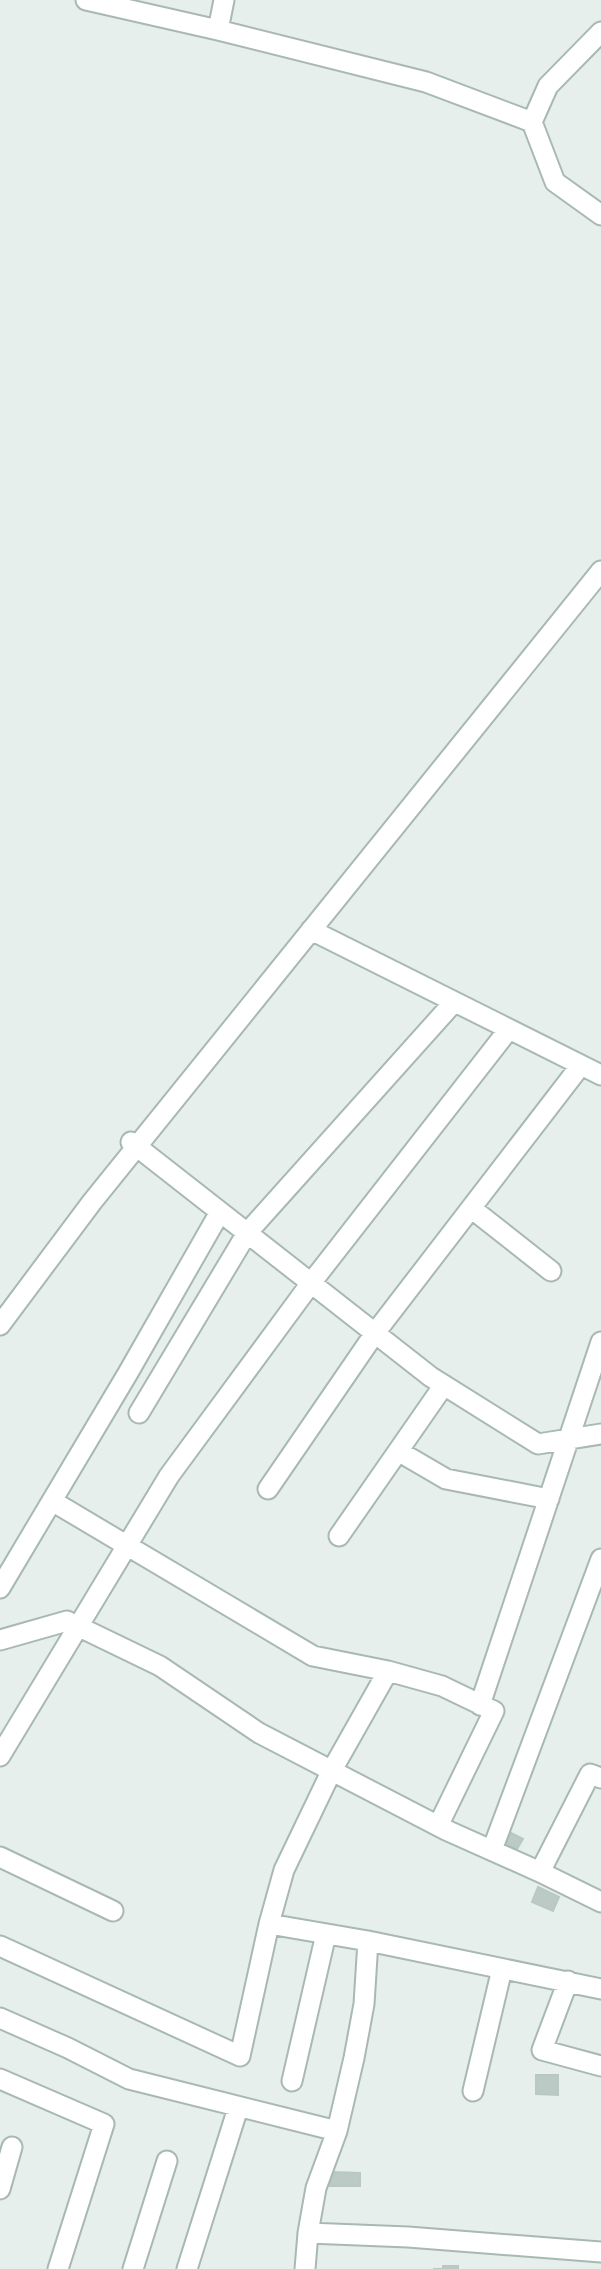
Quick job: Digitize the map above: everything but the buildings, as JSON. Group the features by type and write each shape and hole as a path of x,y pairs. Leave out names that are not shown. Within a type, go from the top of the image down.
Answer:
{"street":[{"path":"86,0 426,82 532,122"},
{"path":"218,30 224,0"},
{"path":"601,32 548,86 532,122 555,182 601,215"},
{"path":"0,1325 134,1144 601,571"},
{"path":"311,930 601,1075"},
{"path":"138,1413 247,1233 454,1002"},
{"path":"0,1756 169,1476 311,1283 509,1029"},
{"path":"268,1489 375,1333 581,1065"},
{"path":"134,1144 444,1385 538,1444 601,1434"},
{"path":"471,1208 551,1271"},
{"path":"0,1588 220,1212"},
{"path":"480,1704 601,1342"},
{"path":"339,1536 444,1385"},
{"path":"398,1451 446,1479 549,1499"},
{"path":"52,1501 313,1656 388,1671 442,1686 494,1711 438,1826"},
{"path":"492,1850 601,1559"},
{"path":"0,1640 67,1621 160,1665 259,1733 438,1826 601,1902"},
{"path":"0,1946 240,2056 269,1924 284,1870 332,1770 388,1671"},
{"path":"540,1872 590,1774 601,1778"},
{"path":"0,1857 113,1911"},
{"path":"269,1924 368,1941 601,1989"},
{"path":"292,2081 326,1934"},
{"path":"305,2269 316,2188 337,2131 354,2058 364,2004 368,1941"},
{"path":"473,2091 502,1969"},
{"path":"568,1982 542,2050 601,2066"},
{"path":"0,2018 129,2079 337,2131"},
{"path":"0,2079 104,2124 58,2269"},
{"path":"187,2269 237,2108"},
{"path":"0,2189 12,2147"},
{"path":"133,2269 167,2161"},
{"path":"308,2233 408,2237 601,2252"}]}
